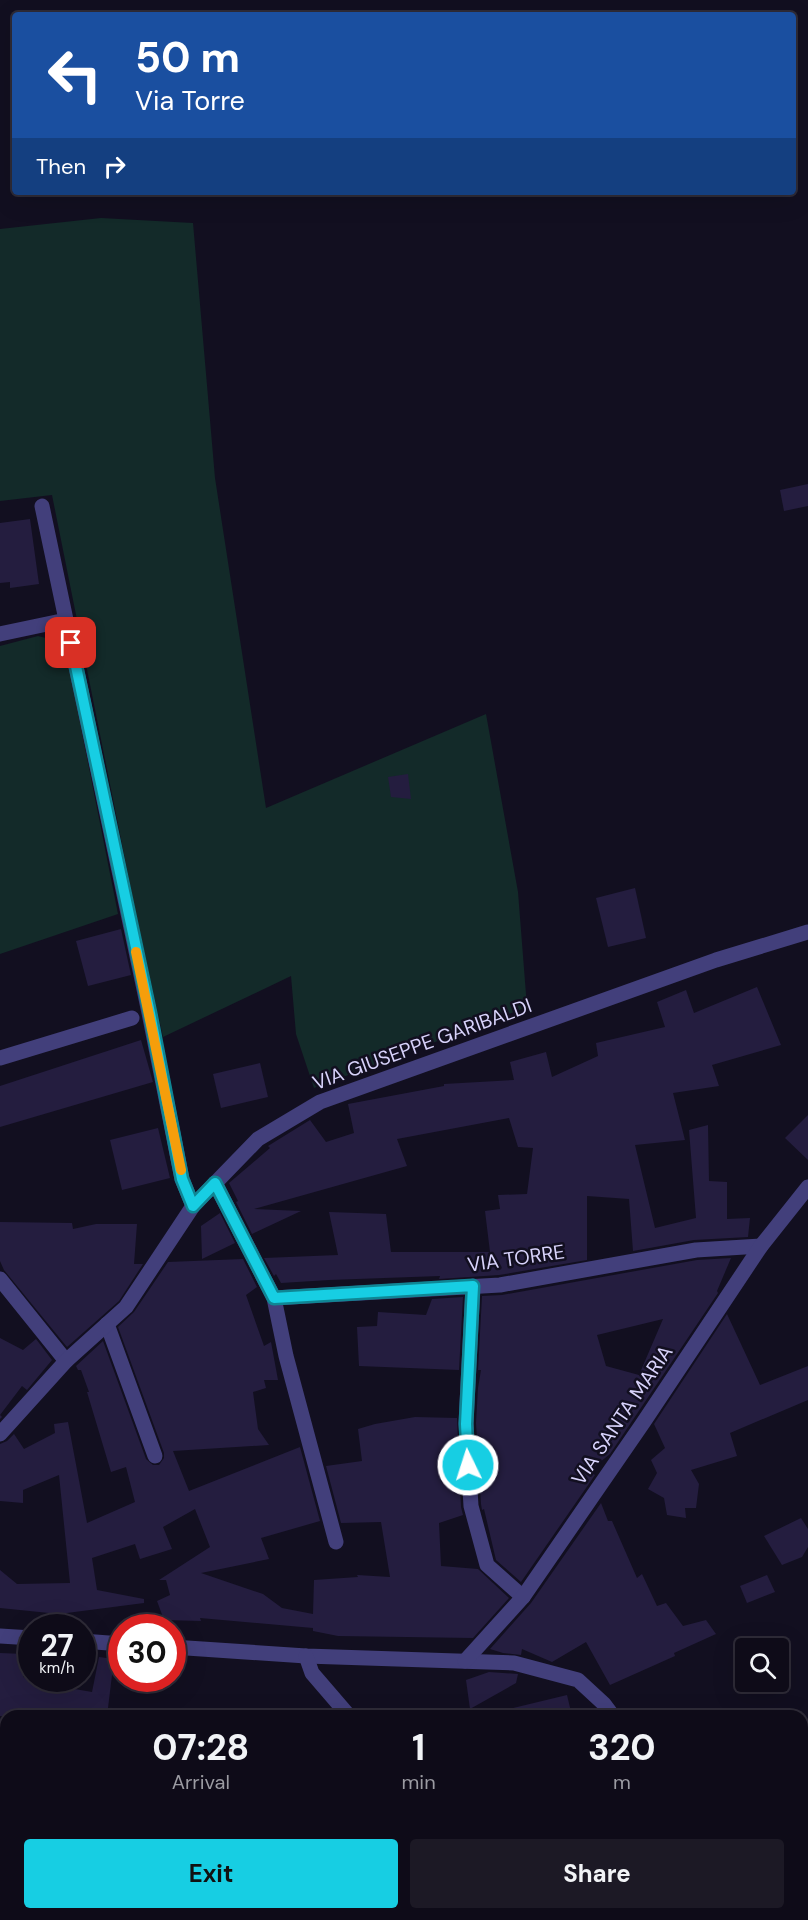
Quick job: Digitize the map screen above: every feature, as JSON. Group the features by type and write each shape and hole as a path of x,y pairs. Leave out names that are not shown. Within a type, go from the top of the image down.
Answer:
{"street":[{"path":"42,506 150,1013 182,1179 193,1206"},
{"path":"0,634 66,620"},
{"name":"VIA GIUSEPPE GARIBALDI","path":"0,1434 66,1361 126,1307 193,1206 258,1138 321,1102 716,960 808,932"},
{"path":"0,1058 132,1018"},
{"path":"215,1183 274,1298 286,1356 336,1542"},
{"name":"VIA SANTA MARIA","path":"465,1661 523,1597 761,1246 808,1187"},
{"name":"VIA TORRE","path":"274,1298 500,1286 696,1250 761,1246"},
{"path":"0,1279 66,1361"},
{"path":"473,1286 466,1424 471,1506 487,1565 523,1597"},
{"path":"107,1324 155,1456"},
{"path":"0,1636 18,1637"},
{"path":"186,1648 306,1656 514,1663 578,1680 608,1710"},
{"path":"306,1656 312,1673 344,1710"}],"green space":[{"path":"101,218 193,223 215,478 266,808 486,714 518,892 527,1007 314,1088 296,1034 291,976 163,1037 52,495 0,501 0,229"},
{"path":"38,636 54,640 66,652 118,914 0,954 0,646"}],"building":[{"path":"808,484 808,506 784,511 780,490"},
{"path":"30,519 39,584 10,588 10,582 0,583 0,523"},
{"path":"408,774 411,799 391,797 388,777"},
{"path":"635,888 646,938 608,947 596,898"},
{"path":"121,929 131,975 88,986 76,941"},
{"path":"757,987 781,1045 712,1065 719,1086 673,1093 685,1140 635,1145 655,1228 696,1218 689,1130 708,1125 709,1181 727,1182 727,1219 750,1218 748,1237 694,1240 633,1251 629,1199 587,1196 587,1260 499,1275 439,1279 440,1276 281,1283 276,1274 274,1276 264,1258 338,1255 329,1212 386,1214 391,1252 490,1252 485,1211 500,1209 498,1195 527,1194 533,1148 518,1147 509,1118 397,1139 407,1166 254,1209 301,1211 252,1234 236,1202 238,1201 229,1183 270,1148 268,1146 310,1120 326,1142 354,1133 348,1104 444,1086 444,1084 514,1080 510,1062 546,1052 552,1077 598,1056 596,1043 665,1027 657,1002 686,990 694,1013"},
{"path":"141,1040 153,1082 0,1127 0,1086"},
{"path":"260,1063 268,1097 221,1108 213,1074"},
{"path":"808,1115 808,1160 785,1138"},
{"path":"158,1128 170,1178 122,1190 110,1140"},
{"path":"220,1213 235,1243 202,1259 201,1226"},
{"path":"0,1222 72,1223 73,1229 96,1224 137,1224 134,1264 143,1264 119,1301 67,1347 4,1270 0,1261"},
{"path":"731,1258 718,1293 610,1454 589,1471 595,1475 521,1582 496,1560 481,1504 476,1423 481,1370 478,1370 482,1296 502,1295 697,1260","holes":["663,1319 639,1375 606,1366 597,1335"]},
{"path":"243,1259 257,1287 246,1295 264,1346 271,1342 278,1380 264,1380 266,1388 253,1392 258,1429 269,1445 173,1451 189,1491 300,1447 320,1521 261,1538 269,1559 201,1573 263,1594 282,1608 313,1614 314,1580 358,1577 357,1575 390,1577 381,1522 341,1523 326,1466 362,1461 358,1429 415,1417 457,1418 463,1515 439,1523 441,1566 478,1569 509,1598 473,1638 338,1636 313,1631 313,1628 200,1618 201,1621 186,1621 186,1614 162,1614 157,1601 170,1595 166,1580 159,1580 210,1547 195,1509 163,1527 172,1549 140,1559 135,1544 92,1558 97,1590 144,1599 144,1603 59,1614 0,1608 0,1570 17,1584 70,1583 59,1475 23,1490 23,1503 0,1501 0,1444 14,1434 24,1449 55,1433 54,1424 68,1422 87,1523 135,1502 126,1467 111,1472 87,1392 89,1392 81,1370 78,1370 76,1366 103,1341 146,1459 153,1465 159,1465 164,1458 118,1327 134,1312 168,1262"},
{"path":"463,1297 459,1370 359,1366 357,1327 377,1326 378,1312 426,1315 432,1299"},
{"path":"727,1314 760,1385 808,1366 808,1400 730,1433 737,1456 691,1470 699,1484 696,1508 685,1508 686,1518 667,1515 664,1498 648,1489 657,1473 651,1460 665,1448 654,1424"},
{"path":"0,1338 23,1350 36,1339 52,1360 27,1390 22,1386 0,1415"},
{"path":"601,1503 608,1521 612,1521 637,1578 642,1574 657,1606 666,1603 683,1626 706,1620 716,1634 674,1653 675,1656 610,1685 586,1642 552,1662 522,1649 521,1655 490,1649 531,1603"},
{"path":"801,1518 808,1529 808,1547 802,1557 782,1565 764,1536"},
{"path":"767,1575 775,1592 747,1603 740,1586"},
{"path":"0,1653 18,1654 18,1692 96,1692 99,1657 108,1658 108,1692 110,1692 108,1710 0,1710"},
{"path":"489,1672 518,1674 516,1683 470,1709 466,1680"},
{"path":"567,1695 571,1710 509,1710"}],"slow traffic":[{"path":"136,952 181,1170"}],"route":[{"path":"71,643 150,1013 182,1179 193,1206 215,1183 274,1298 473,1286 466,1424 468,1465"}]}
